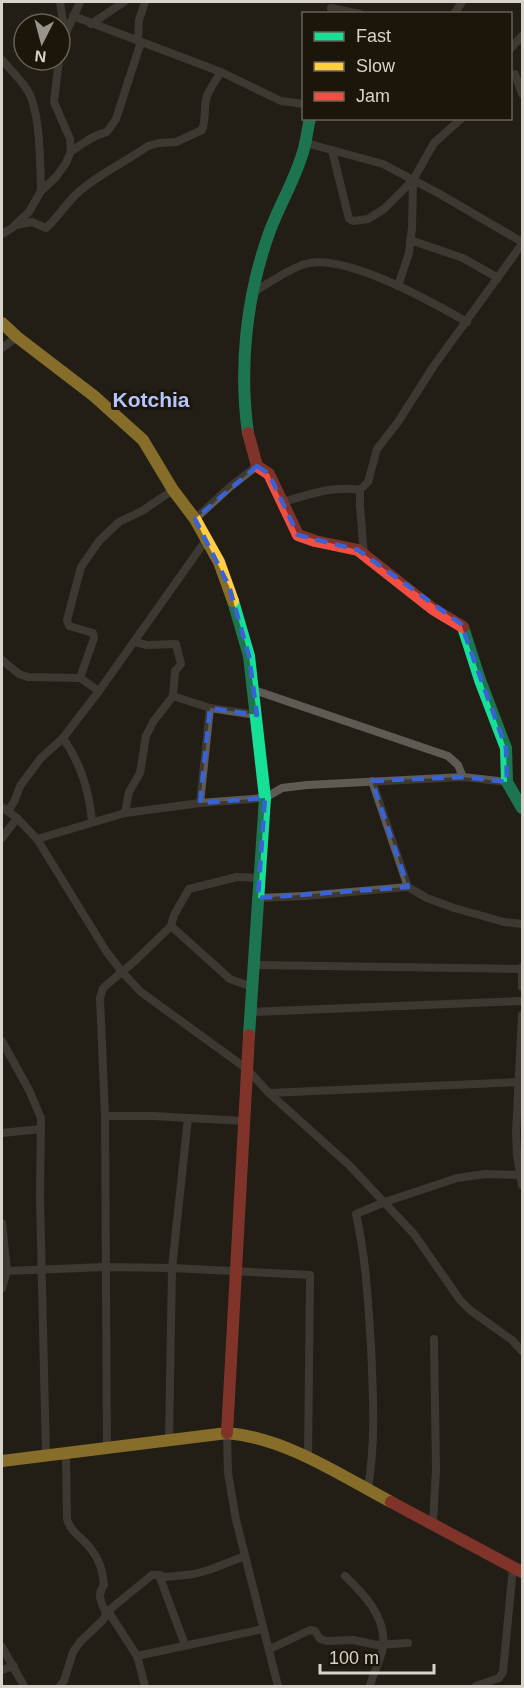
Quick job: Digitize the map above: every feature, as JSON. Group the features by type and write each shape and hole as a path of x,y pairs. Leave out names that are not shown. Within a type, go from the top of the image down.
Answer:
{"main road":[{"path":"310,120 302,157 267,238 252,293 246,332 244,405 249,440 257,466 269,474 298,535 358,550 434,609 461,624 466,632 480,680 506,748 507,782 522,808"},
{"path":"2,323 94,396 143,440 173,490 195,519 219,562 232,595 249,656 265,798 227,1433"},
{"path":"2,1461 227,1433 237,1434 259,1439 308,1458 518,1569"}],"street":[{"path":"72,20 80,2"},
{"path":"91,24 124,2"},
{"path":"70,151 82,145 93,135 107,132 116,119 139,42 139,20 145,2"},
{"path":"331,8 350,12"},
{"path":"74,16 221,72 281,101 302,104"},
{"path":"2,60 27,89 33,102 41,190"},
{"path":"2,234 16,225 29,212 41,190 61,170 70,151 70,139 54,102 58,72"},
{"path":"16,225 32,222 46,228 83,188 148,146 176,142 202,130 205,123 206,101 210,89 221,72"},
{"path":"516,74 522,94"},
{"path":"332,150 350,219 353,221 368,219 376,215 413,180 434,143 460,120"},
{"path":"306,143 383,164 522,243 433,367 378,449 368,482 360,490 364,556"},
{"path":"398,286 409,253 413,180"},
{"path":"410,240 463,258 498,278"},
{"path":"252,293 304,264 326,261 398,286 467,321"},
{"path":"2,348 17,337"},
{"path":"195,519 257,466"},
{"path":"283,502 326,490 348,488 360,490"},
{"path":"80,678 94,638 93,633 89,631 69,626 67,620 81,567 99,541 119,522 142,511 173,490"},
{"path":"206,540 99,691 63,738 41,758 20,786 15,800 5,809 37,839 106,951 141,992 247,1069 349,1165 414,1234 470,1311 512,1340 522,1351"},
{"path":"125,813 129,792 140,773 146,735 173,696 175,671 181,664 178,645 135,642"},
{"path":"2,660 20,674 80,678 99,691"},
{"path":"254,690 448,756 458,765 463,777"},
{"path":"173,696 210,708 257,715"},
{"path":"200,802 210,708"},
{"path":"63,738 83,775 90,799 92,822"},
{"path":"37,839 125,813 200,802 265,798 282,788 372,780 463,777 507,782"},
{"path":"372,780 408,887"},
{"path":"2,838 17,818"},
{"path":"107,1448 105,1116 100,998 102,988 171,926 174,915 189,889 237,877 260,878"},
{"path":"258,898 408,887 427,898 454,908 504,922 522,924"},
{"path":"171,926 230,980 252,987"},
{"path":"254,965 522,968 522,987"},
{"path":"251,1012 522,1001"},
{"path":"522,1015 517,1155 522,1185"},
{"path":"2,1041 38,1108 41,1129 46,1456"},
{"path":"270,1093 520,1082"},
{"path":"105,1116 244,1121"},
{"path":"169,1440 172,1268 188,1118"},
{"path":"2,1133 41,1129"},
{"path":"368,1488 374,1425 366,1273 363,1242 356,1214 458,1178 485,1174 521,1175"},
{"path":"2,1223 7,1271 2,1288"},
{"path":"7,1271 105,1267 310,1275 308,1458"},
{"path":"433,1524 436,1469 434,1339"},
{"path":"227,1433 228,1473 245,1556 278,1686"},
{"path":"66,1454 69,1527 92,1549 101,1566 104,1585 99,1591 99,1596 107,1613 136,1656 145,1686"},
{"path":"60,1686 64,1681 73,1652 80,1642 103,1620 107,1613 152,1575 166,1577 194,1574 245,1556"},
{"path":"476,1686 499,1678 503,1672 518,1569"},
{"path":"159,1575 185,1645"},
{"path":"345,1576 357,1588 381,1621 383,1645 370,1686"},
{"path":"136,1656 264,1629"},
{"path":"270,1649 310,1630 315,1631 320,1639 327,1641 353,1640 383,1645 408,1643"},
{"path":"2,1647 24,1686"},
{"path":"2,1670 14,1666"}],"highlighted area":[{"path":"257,466 269,474 298,535 358,550 461,624 506,748 507,782 463,777 372,781 408,887 258,898 265,798 200,803 210,708 257,715 249,656 229,586 195,519"}],"traffic: fast":[{"path":"248,433 244,384 249,310 260,262 271,229 303,153 310,120"},
{"path":"233,601 249,656 265,798 249,1035"},
{"path":"463,627 506,748 507,782 522,808"}],"traffic: slow":[{"path":"2,323 94,396 143,440 173,490 195,519 219,562 233,601"},
{"path":"2,1461 227,1433 249,1436 291,1450 391,1502"}],"traffic: jam":[{"path":"248,433 257,466 269,474 298,535 358,550 433,609 463,627"},
{"path":"227,1433 249,1035"},
{"path":"391,1502 522,1572"}],"district":[{"name":"Kotchia","path":"151,399"}]}
